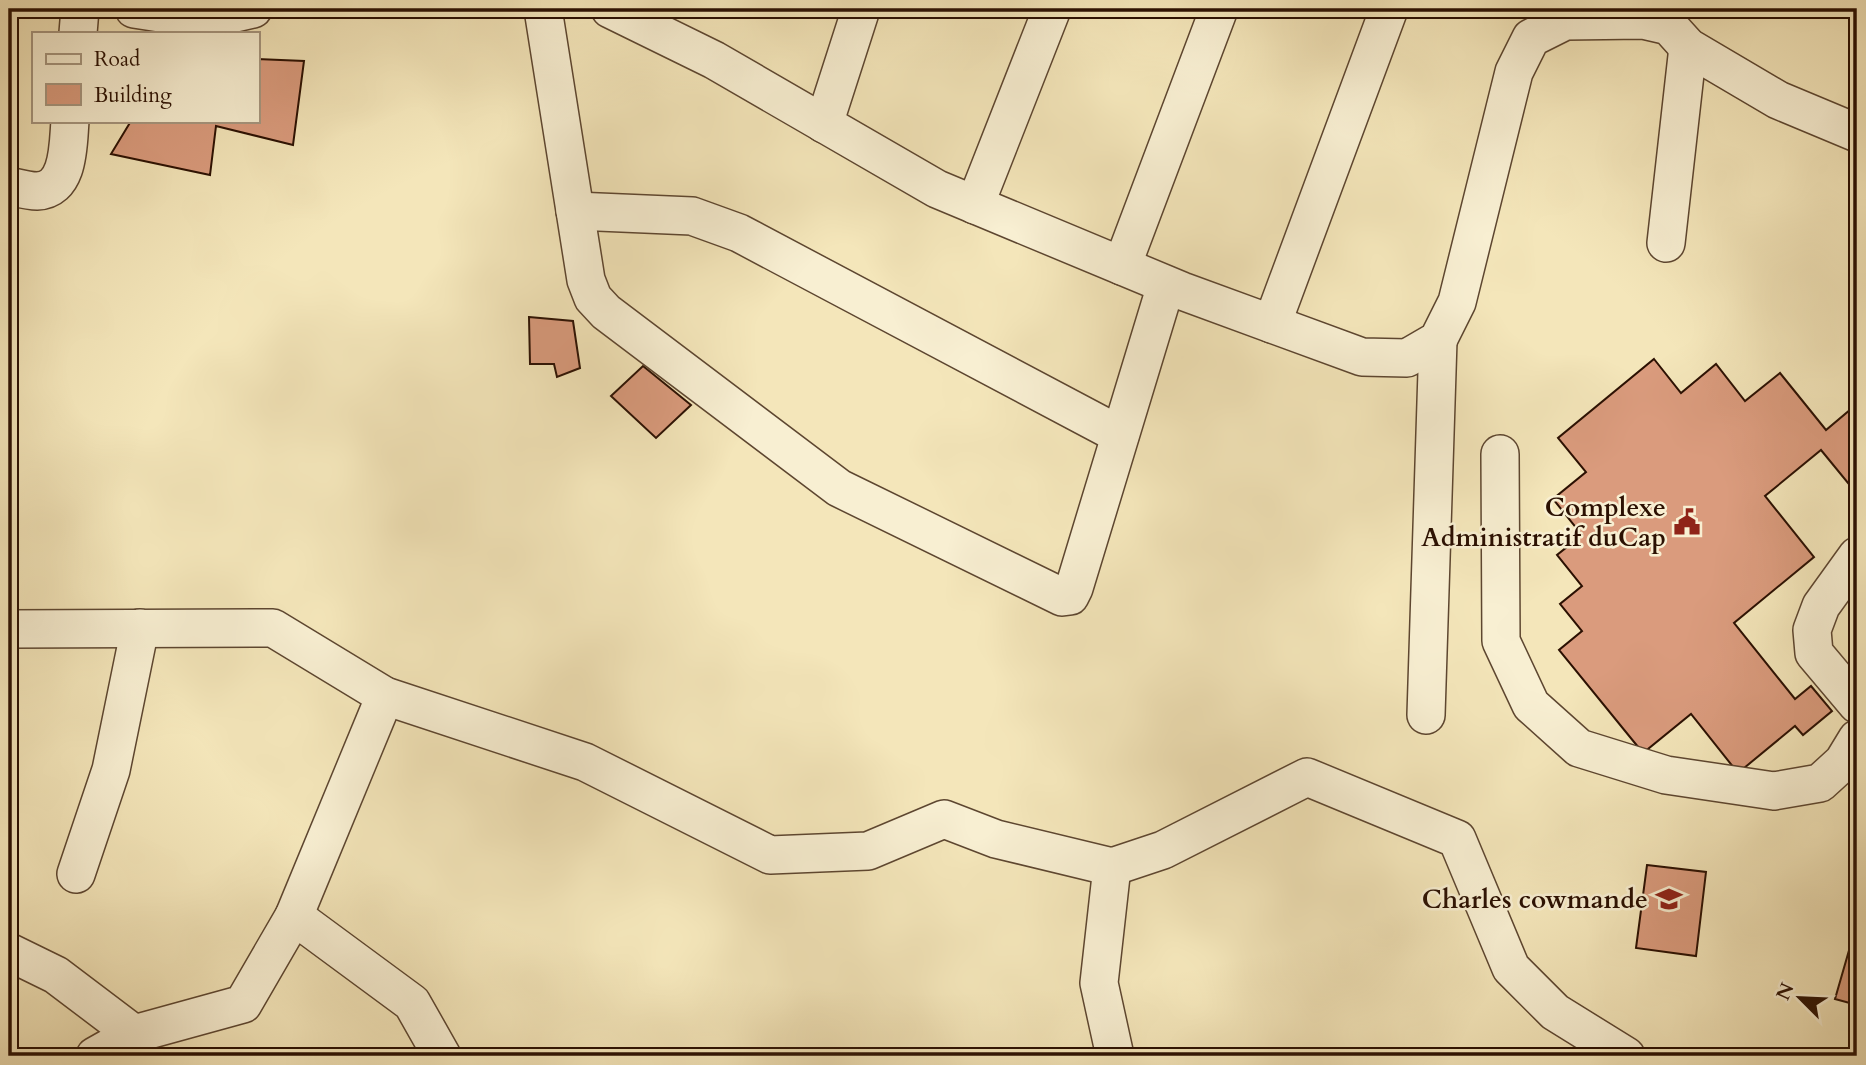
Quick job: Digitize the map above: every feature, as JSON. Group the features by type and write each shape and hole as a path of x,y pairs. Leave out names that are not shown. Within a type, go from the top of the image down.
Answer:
{"street":[{"path":"78,32 80,9"},
{"path":"134,9 205,20 253,9"},
{"path":"543,9 586,280 593,298 606,313 839,488 1062,597 1070,596 1074,588 1166,285"},
{"path":"610,9 714,60 937,189 1166,285 1362,356 1407,358 1437,340"},
{"path":"824,124 861,9"},
{"path":"975,205 1052,9"},
{"path":"1122,266 1219,9"},
{"path":"1272,324 1389,9"},
{"path":"1426,715 1437,340 1457,302 1514,72 1531,38 1565,21 1643,20 1669,26 1688,47 1778,100 1857,133"},
{"path":"1666,243 1688,47"},
{"path":"9,186 40,191 52,185 62,174 66,161 70,122"},
{"path":"575,211 692,216 739,233 1120,435"},
{"path":"1500,454 1501,641 1531,705 1579,748 1666,775 1774,791 1819,783 1843,762 1857,739"},
{"path":"1857,556 1821,606 1812,629 1814,653 1857,704"},
{"path":"76,874 111,770 139,628"},
{"path":"9,629 273,628 385,696 585,762 769,855 868,851 944,819 996,839 1112,867 1163,850 1307,777 1457,839 1511,968 1555,1012 1626,1056"},
{"path":"95,1056 243,1004 294,916 385,696"},
{"path":"1112,867 1099,983 1115,1056"},
{"path":"294,916 412,1003 442,1056"},
{"path":"9,952 56,975 129,1045"}],"building":[{"path":"259,59 304,61 293,145 216,126 210,175 111,154 130,122 259,122"},
{"path":"529,317 573,321 580,368 557,377 554,364 530,364"},
{"path":"1654,359 1681,393 1716,364 1745,401 1780,373 1826,430 1857,404 1857,494 1821,450 1765,496 1814,557 1734,623 1795,699 1811,686 1832,711 1803,735 1795,726 1738,773 1691,714 1643,753 1559,650 1582,631 1560,604 1582,586 1557,555 1582,535 1553,499 1586,472 1558,438"},
{"path":"643,366 691,405 656,438 611,396"},
{"path":"1647,865 1706,872 1696,956 1636,948"},
{"path":"1852,940 1857,941 1857,1005 1835,999"}],"place":[{"name":"Complexe Administratif duCap","path":"1687,522"},
{"name":"Charles cowmande","path":"1669,899"}]}
